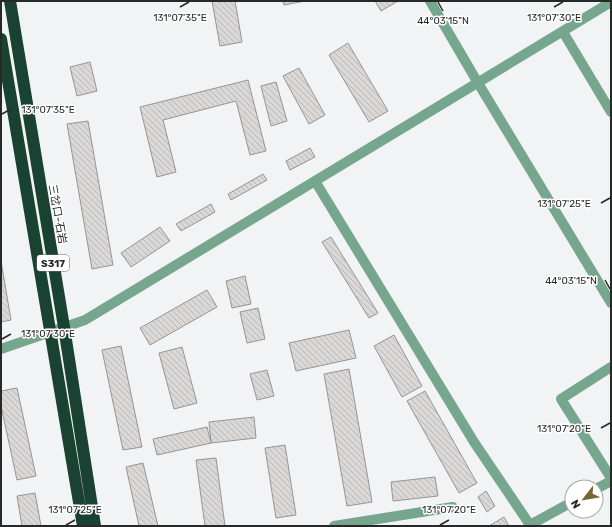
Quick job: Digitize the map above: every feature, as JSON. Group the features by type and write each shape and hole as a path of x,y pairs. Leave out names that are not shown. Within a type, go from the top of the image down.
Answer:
{"highway":[{"name":"三岔口-石岩","path":"10,1 95,526"},
{"name":"S317","path":"1,39 2,55 83,526"}],"street":[{"path":"430,1 611,303"},
{"path":"1,349 85,320 611,2"},
{"path":"562,32 611,112"},
{"path":"2,55 18,52"},
{"path":"315,181 474,442 530,526 564,507"},
{"path":"611,367 561,399 611,479"},
{"path":"334,526 453,507"}],"building":[{"path":"212,1 235,1 242,42 220,46"},
{"path":"283,1 305,1 284,5"},
{"path":"375,1 398,1 381,11"},
{"path":"348,43 388,111 369,122 329,55"},
{"path":"90,62 97,91 77,96 70,67"},
{"path":"299,68 325,115 309,124 283,76"},
{"path":"248,80 266,151 250,155 236,101 163,120 176,172 157,177 140,107"},
{"path":"276,82 287,121 271,126 261,86"},
{"path":"88,121 113,265 92,269 67,124"},
{"path":"310,148 315,157 290,170 286,161"},
{"path":"263,174 267,180 231,200 228,194"},
{"path":"211,204 215,212 181,231 176,224"},
{"path":"160,227 170,241 131,267 121,253"},
{"path":"331,237 378,313 369,318 322,242"},
{"path":"1,261 11,320 1,322"},
{"path":"245,276 251,304 232,308 226,281"},
{"path":"207,290 217,307 150,345 140,328"},
{"path":"258,308 265,339 247,343 240,312"},
{"path":"349,330 356,358 296,371 289,343"},
{"path":"394,335 422,386 402,397 374,346"},
{"path":"121,346 142,447 123,450 102,350"},
{"path":"182,347 197,403 174,409 159,353"},
{"path":"349,369 372,502 347,506 324,374"},
{"path":"267,370 274,396 257,400 250,374"},
{"path":"17,388 36,476 17,480 1,406 1,391"},
{"path":"425,391 477,483 459,493 407,401"},
{"path":"254,417 256,438 211,443 209,422"},
{"path":"207,427 211,443 157,455 153,439"},
{"path":"285,445 296,515 276,518 265,448"},
{"path":"216,458 225,526 205,526 196,460"},
{"path":"143,463 158,526 139,526 126,467"},
{"path":"435,477 438,496 393,501 391,482"},
{"path":"486,491 495,506 487,512 478,497"},
{"path":"35,493 41,526 22,526 17,496"},
{"path":"504,517 509,526 489,526"}]}
